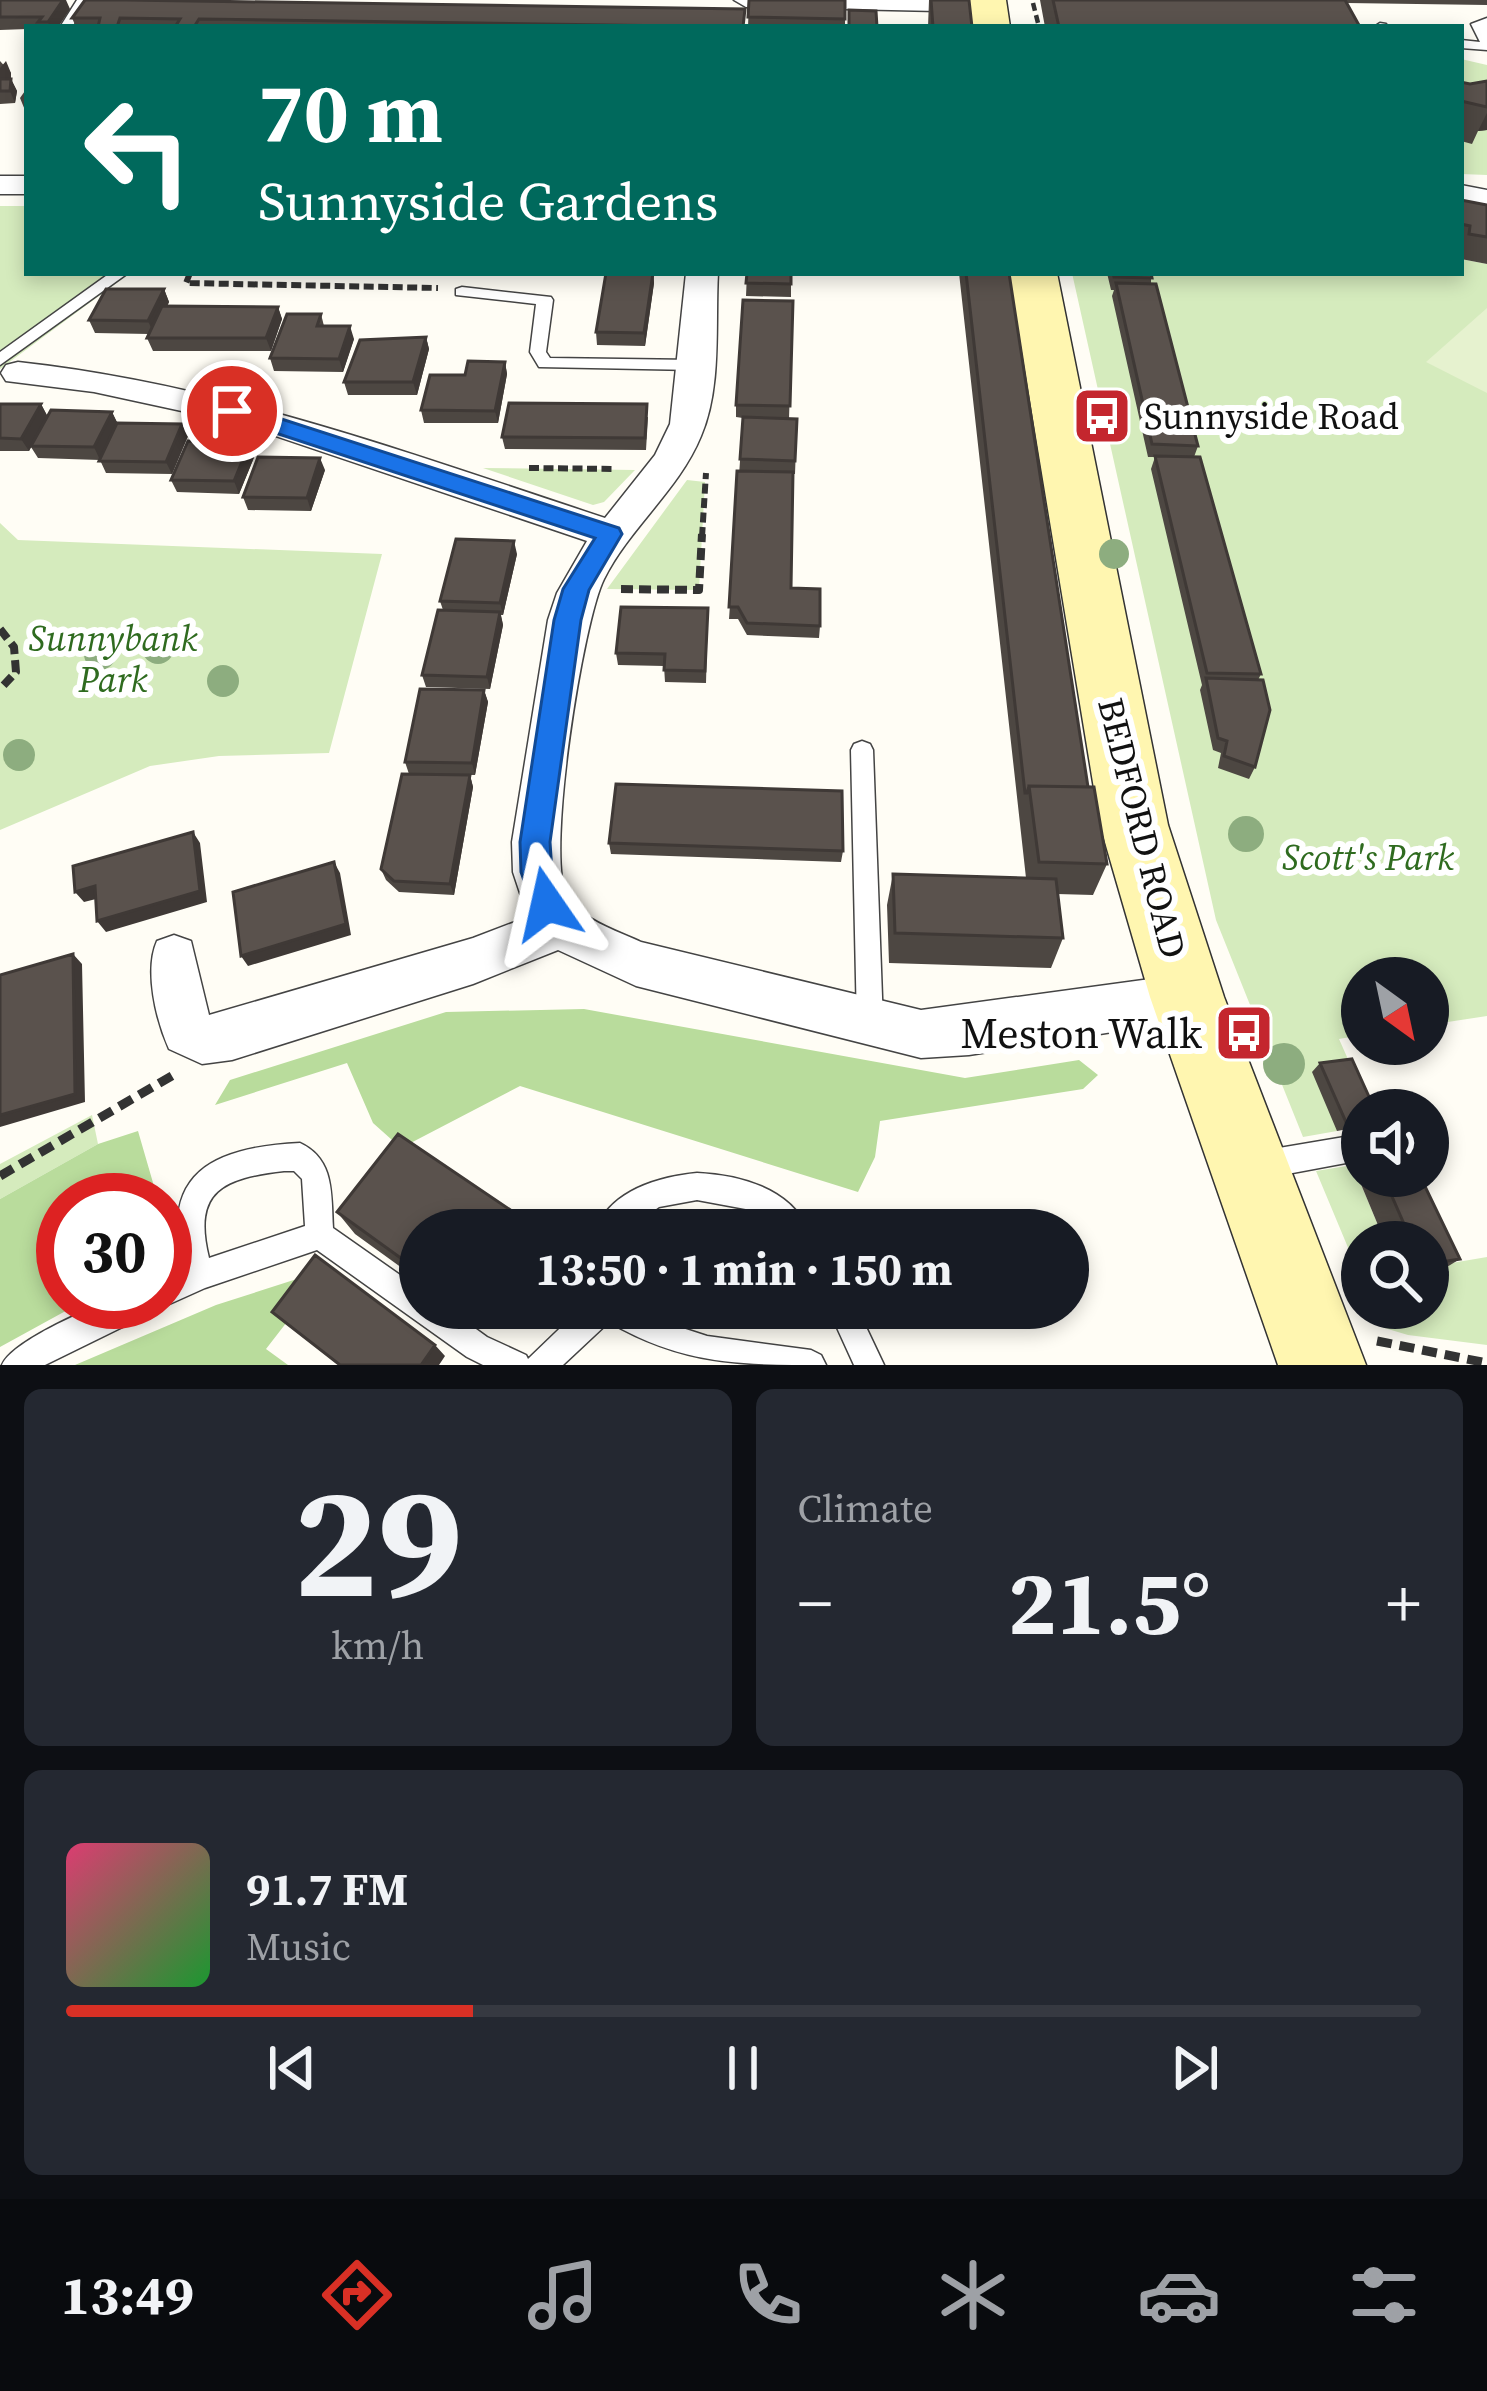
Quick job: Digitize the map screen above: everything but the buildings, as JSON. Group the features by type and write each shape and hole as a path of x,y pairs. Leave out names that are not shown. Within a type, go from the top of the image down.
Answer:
{"street":[{"path":"746,0 989,11"},
{"path":"703,276 690,415 678,447 610,534 576,589 568,620 535,842 536,872 547,904 563,926 636,963 921,1034 1187,997"},
{"name":"BEDFORD ROAD","path":"1034,276 1134,825 1187,997 1316,1354"},
{"path":"9,366 93,366 610,534"},
{"path":"174,957 187,1032 202,1040 232,1036 472,961 563,926"}],"lane":[{"path":"1487,22 1477,25 1487,44"},
{"path":"9,366 116,276"},
{"path":"462,292 545,300 538,352 545,363 694,365"},
{"path":"862,750 870,1024"},
{"path":"1249,1167 1341,1151"},
{"path":"200,1275 190,1234 194,1196 209,1180 233,1169 272,1157 301,1157 315,1173 320,1235"},
{"path":"632,1209 671,1187 709,1186 760,1199 771,1209"},
{"path":"192,1279 320,1235"},
{"path":"320,1235 399,1291"},
{"path":"17,1365 83,1329"},
{"path":"454,1329 516,1365"},
{"path":"541,1365 580,1329"},
{"path":"648,1329 779,1363 811,1365"},
{"path":"852,1329 869,1365"}],"path":[{"path":"189,276 187,284 462,292"},
{"path":"619,589 699,590 707,454 678,447"},
{"path":"0,629 14,647 16,672 0,689"},
{"path":"0,1176 112,1114 232,1036"},
{"path":"1316,1354 1402,1348 1487,1363"}],"green space":[{"path":"1464,60 1487,65 1487,175 1464,174"},
{"path":"0,206 24,206 24,276 126,276 0,369"},
{"name":"Scott's Park","path":"1464,260 1487,264 1487,1016 1449,1022 1449,957 1341,957 1341,1065 1351,1066 1346,1089 1341,1089 1337,1131 1303,1137 1216,920 1073,276 1464,276"},
{"path":"1487,308 1487,393 1426,362"},
{"path":"483,468 635,470 604,502 593,505"},
{"path":"687,480 705,482 699,590 607,589"},
{"name":"Sunnybank Park","path":"0,523 18,540 382,554 329,753 219,756 150,766 0,830"},
{"path":"584,1009 965,1078 1079,1060 1098,1075 1083,1089 880,1121 875,1157 858,1192 520,1086 401,1148 373,1123 347,1063 215,1105 230,1080 446,1012"},
{"path":"92,1115 98,1144 46,1173 36,1173 36,1179 0,1199 0,1164"},
{"path":"138,1131 150,1173 46,1173 98,1144"},
{"path":"1341,1167 1341,1197 1366,1197 1376,1221 1341,1221 1341,1231 1316,1171"},
{"path":"36,1179 36,1327 0,1347 0,1199"},
{"path":"1487,1257 1487,1345 1388,1329 1449,1329 1449,1263"},
{"path":"328,1269 266,1349 288,1365 75,1365 160,1329 192,1329 192,1315"}],"place":[{"name":"Sunnyside Road","path":"1102,416"},
{"name":"Meston Walk","path":"1244,1033"}],"route":[{"path":"232,411 610,534 576,589 568,620 535,842 536,872 547,904"}]}
